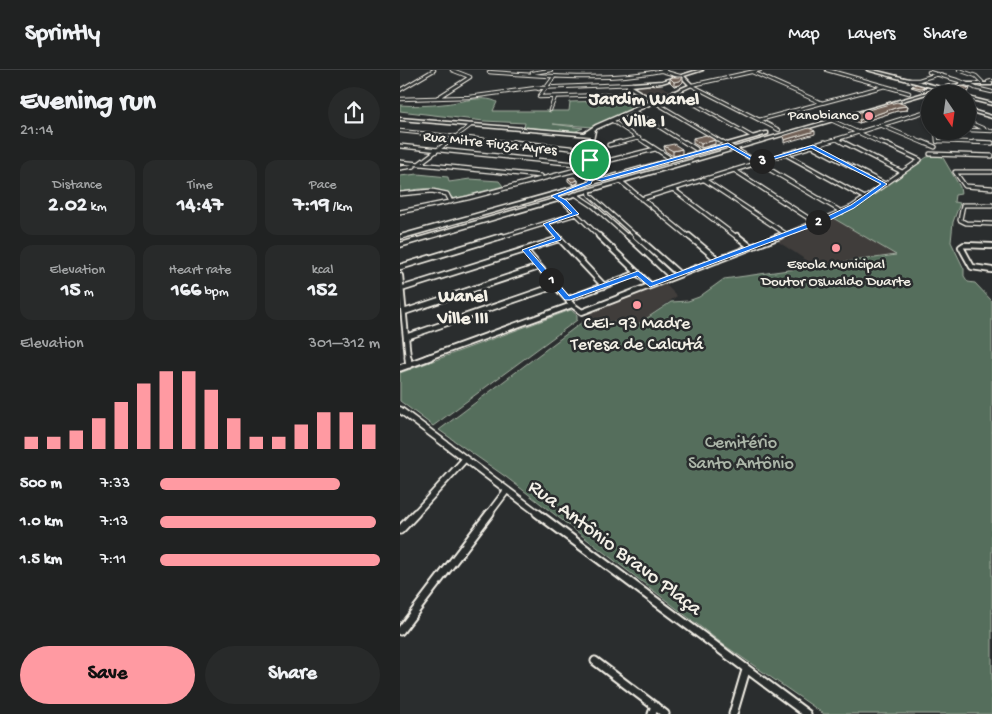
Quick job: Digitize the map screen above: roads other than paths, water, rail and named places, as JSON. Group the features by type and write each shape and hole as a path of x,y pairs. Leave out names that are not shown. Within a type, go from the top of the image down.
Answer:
{"main road":[{"path":"628,86 685,78 702,70"},
{"path":"862,70 923,85"},
{"path":"869,70 907,80 919,81 929,85"},
{"path":"884,76 900,78"},
{"path":"580,134 587,133 667,95 675,94 691,85 685,78"},
{"path":"953,85 991,82"},
{"path":"953,85 991,82"},
{"path":"628,86 647,98 656,101"},
{"path":"400,237 668,159 676,159 697,151 704,151 921,91"},
{"path":"909,93 921,97"},
{"path":"400,244 563,199 921,95"},
{"path":"976,99 992,103"},
{"path":"976,112 992,117"},
{"path":"400,118 592,135"},
{"path":"589,183 591,168 589,148 593,129"},
{"path":"591,168 596,179 603,179"},
{"path":"563,199 554,196 582,185"}],"street":[{"path":"400,90 434,70"},
{"path":"437,98 470,77 452,70"},
{"path":"536,74 551,70"},
{"path":"655,70 663,70 685,78"},
{"path":"490,72 536,74 554,77 646,74 663,70"},
{"path":"691,85 760,70"},
{"path":"827,70 909,93"},
{"path":"960,70 976,76 982,82"},
{"path":"752,72 822,103"},
{"path":"929,72 991,92"},
{"path":"919,81 938,74"},
{"path":"554,77 539,97 641,94"},
{"path":"620,84 628,86"},
{"path":"400,98 476,97 536,88 633,84"},
{"path":"691,85 779,130"},
{"path":"759,120 885,86"},
{"path":"630,94 637,92"},
{"path":"675,94 753,137"},
{"path":"550,110 555,97"},
{"path":"656,101 842,212"},
{"path":"632,110 697,151"},
{"path":"641,199 921,112"},
{"path":"820,118 832,120 920,160"},
{"path":"611,120 668,159"},
{"path":"412,166 420,164 471,124"},
{"path":"880,125 935,147"},
{"path":"976,125 987,130"},
{"path":"976,130 992,131"},
{"path":"400,131 572,148 589,148"},
{"path":"609,145 638,138"},
{"path":"835,139 902,172"},
{"path":"526,250 572,305 582,312 842,212 930,154 937,141 992,143"},
{"name":"Rua Mitre Fiuza Ayres","path":"400,146 577,164 591,168"},
{"path":"811,146 885,184"},
{"path":"572,148 589,148"},
{"path":"611,160 655,149"},
{"path":"785,154 865,198"},
{"path":"930,154 992,156"},
{"path":"400,164 427,164 538,178"},
{"path":"400,164 412,166 427,164"},
{"path":"575,170 578,167 577,164"},
{"path":"400,212 451,202 538,178 591,168"},
{"path":"734,170 816,223"},
{"path":"992,172 956,171 955,173 964,186 992,188"},
{"path":"526,175 538,178"},
{"path":"528,182 531,177"},
{"path":"703,179 786,234"},
{"path":"620,181 718,260"},
{"path":"673,189 752,247"},
{"path":"589,190 590,195 679,274"},
{"path":"400,194 432,191 447,194 451,202"},
{"path":"575,194 581,195 672,277"},
{"path":"563,199 576,214 650,285"},
{"path":"595,207 602,205"},
{"path":"992,205 963,205 962,222 992,224"},
{"path":"400,267 576,214"},
{"path":"545,224 604,286"},
{"path":"401,289 559,239"},
{"path":"992,246 961,246 970,266 977,269 992,270"},
{"path":"404,312 539,267"},
{"path":"568,299 638,273"},
{"path":"400,276 410,365"},
{"path":"406,337 555,286"},
{"path":"400,368 572,305"},
{"name":"Rua Antônio Bravo Plaça","path":"400,410 807,714"},
{"path":"400,530 465,459"},
{"path":"400,630 507,490"},
{"path":"595,661 653,710 666,714"},
{"path":"733,714 746,670"}],"place":[{"name":"Panobianco","path":"869,116"},
{"name":"Escola Municipal Doutor Oswaldo Duarte","path":"836,248"},
{"name":"CEI- 93 Madre Teresa de Calcutá","path":"637,305"}],"district":[{"name":"Jardim Wanel Ville I","path":"644,111"},
{"name":"Wanel Ville III","path":"463,308"}],"park label":[{"name":"Cemitério Santo Antônio","path":"741,453"}]}
